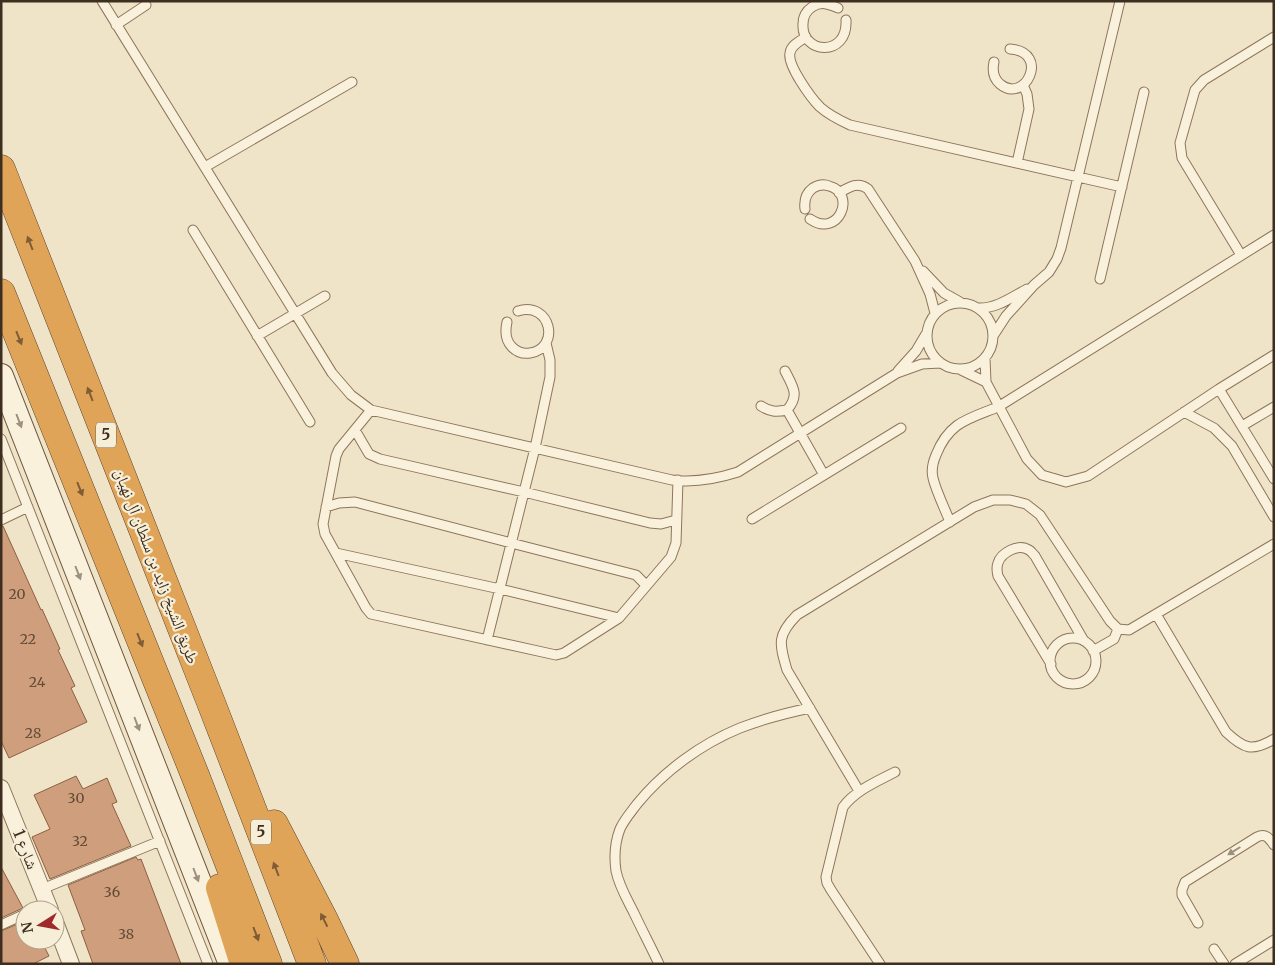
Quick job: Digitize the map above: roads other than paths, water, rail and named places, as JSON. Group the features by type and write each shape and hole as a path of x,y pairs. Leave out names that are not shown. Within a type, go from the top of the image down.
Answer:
{"highway":[{"name":"طريق الشيخ زايد بن سلطان آل نهيان","path":"1,169 312,964"},
{"path":"1,293 268,964"},
{"path":"210,700 320,911 345,964"},
{"path":"194,775 202,830 244,964"}],"main road":[{"path":"1,376 231,964"}],"street":[{"name":"شارع 1","path":"1,788 8,823 47,900"},
{"path":"65,948 71,964"}],"lane":[{"path":"102,1 332,373 351,396 371,410 678,480 710,480 738,472 897,374 922,364 940,363"},
{"path":"993,336 1006,316 1034,285 1049,272 1057,259 1120,1"},
{"path":"838,8 824,3 811,8 803,20 802,27 806,37 814,45 821,47 835,45 844,34 846,20"},
{"path":"116,24 146,5"},
{"path":"806,37 795,45 790,52 789,57 792,66 820,107 850,125 1122,187"},
{"path":"1241,255 1182,158 1180,144 1195,90 1204,80 1274,37"},
{"path":"994,62 994,76 1003,86 1017,88 1023,85 1031,74 1030,62 1022,52 1010,49"},
{"path":"205,167 352,82"},
{"path":"1017,163 1029,109 1028,94 1023,85"},
{"path":"1100,279 1144,92"},
{"path":"839,193 859,185 868,189 915,261 937,287 960,302 978,308 989,320 993,336 990,352 978,364 960,370"},
{"path":"805,209 804,203 808,192 818,186 830,186 842,198 841,215 832,223 826,224 810,219"},
{"path":"193,230 310,422"},
{"path":"950,522 932,477 933,464 939,448 952,430 964,421 998,407 1274,235"},
{"path":"915,261 930,294 935,313"},
{"path":"978,308 1000,304 1034,285"},
{"path":"257,336 325,296"},
{"path":"897,374 916,351 935,313 951,304 960,302"},
{"path":"507,322 508,342 519,352 534,352 546,343 549,334 545,319 533,310 518,312"},
{"path":"926,334 929,350 940,363 986,382"},
{"path":"487,640 535,448 550,376 550,360 546,343"},
{"path":"985,358 986,382 1027,459 1042,475 1066,482 1088,476 1274,355"},
{"path":"762,406 768,410 779,412 787,410 794,402 795,393 785,370"},
{"path":"1219,389 1274,479"},
{"path":"1242,426 1274,406"},
{"path":"371,410 339,449 336,456 323,524 325,534 371,614 556,655 564,653 618,618 671,557 676,543 678,480"},
{"path":"787,410 824,475"},
{"path":"1184,412 1214,428 1232,446 1274,517"},
{"path":"752,519 901,428"},
{"path":"355,430 369,454 380,459 650,523 661,524 676,520"},
{"path":"1,439 208,964"},
{"path":"859,791 787,670 782,654 781,636 788,624 798,615 974,507 993,500 1010,500 1026,504 1040,516 1110,621 1118,629 1129,630 1274,544"},
{"path":"326,507 339,503 355,502 636,575 646,585"},
{"path":"1,520 28,507"},
{"path":"1051,664 1053,650 1057,644 1070,638 1084,641 1094,651 1096,658 1093,672 1083,681 1069,683 1057,677 998,576 998,561 1004,554 1013,549 1022,548 1028,549 1035,556 1084,641"},
{"path":"336,553 500,589 618,618"},
{"path":"1156,614 1226,732 1237,743 1249,747 1262,746 1274,739"},
{"path":"1094,651 1114,639 1118,629"},
{"path":"659,964 625,896 616,870 616,844 626,818 649,790 676,766 706,745 739,728 765,719 810,708"},
{"path":"880,964 831,890 826,877 843,808 849,799 859,791 895,772"},
{"path":"1198,923 1182,895 1185,882 1257,837 1264,835 1274,845"},
{"path":"47,900 160,841"},
{"path":"1,925 15,919"},
{"path":"1235,964 1274,940"},
{"path":"1214,949 1224,964"}]}
